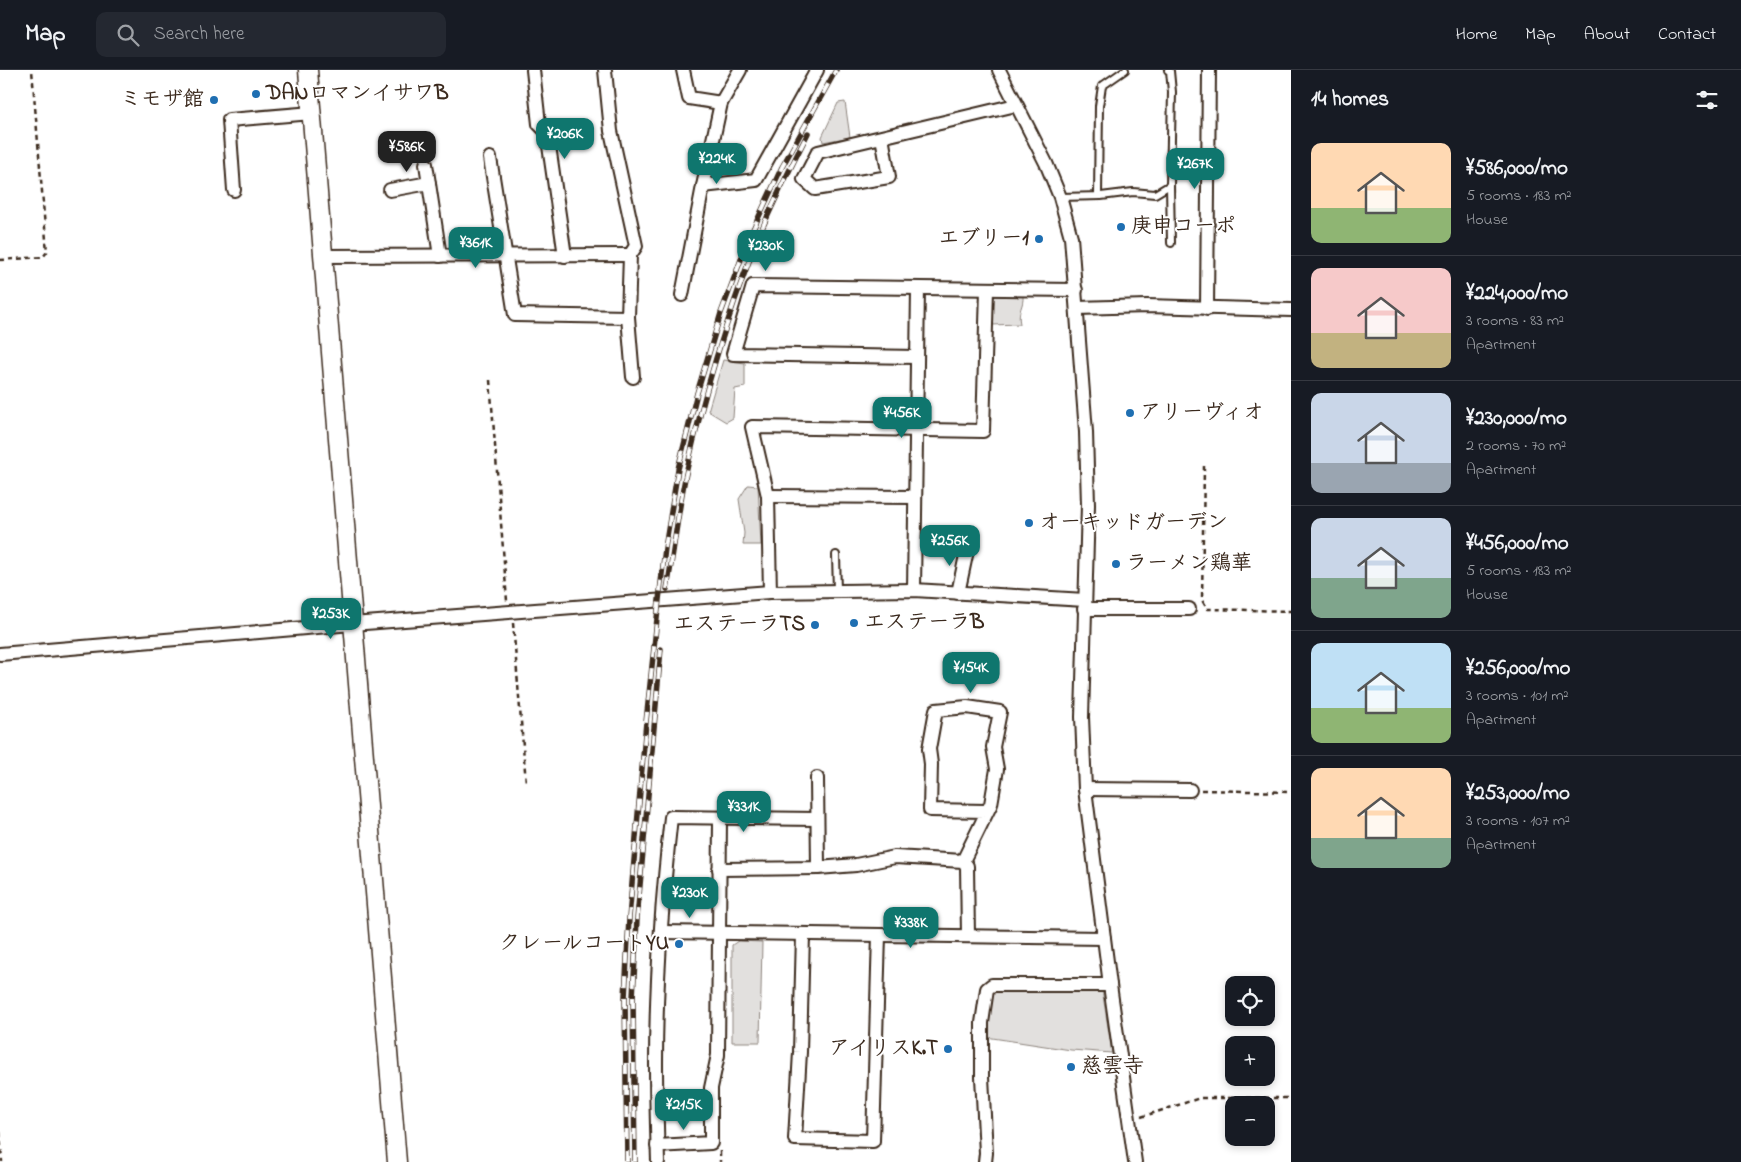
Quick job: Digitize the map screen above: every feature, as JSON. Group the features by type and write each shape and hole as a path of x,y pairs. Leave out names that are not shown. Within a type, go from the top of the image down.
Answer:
{"street":[{"path":"308,70 397,1162"},
{"path":"533,70 539,124 547,132 566,256"},
{"path":"604,70 611,131 636,246 630,255 628,317 633,377"},
{"path":"683,70 689,98 721,103"},
{"path":"682,295 721,103 740,70"},
{"path":"703,186 756,180 818,70"},
{"path":"999,70 1046,163 1060,197 1071,237 1078,308 1086,432 1088,505 1082,717 1086,789 1110,985 1136,1162"},
{"path":"1207,309 1209,70"},
{"path":"882,137 889,177 815,189 804,179 818,152 1016,105"},
{"path":"234,190 229,120 312,113"},
{"path":"490,158 504,256 515,315 628,317"},
{"path":"426,164 440,256"},
{"path":"390,190 428,183"},
{"path":"322,256 630,255"},
{"path":"917,357 733,354 753,286 1076,290"},
{"path":"914,590 918,288"},
{"path":"770,592 768,496 752,427 983,431 987,289"},
{"path":"1078,308 1147,306 1291,310"},
{"path":"768,496 915,497"},
{"path":"958,593 968,546"},
{"path":"0,654 352,624 770,592 914,590 1084,604 1189,609"},
{"path":"963,861 991,804 997,769 993,747 1000,712 967,707 936,710 929,749 932,764 930,810 986,811"},
{"path":"817,778 818,868"},
{"path":"1086,789 1190,790"},
{"path":"658,1162 656,1063 662,895 672,817 817,819"},
{"path":"658,1146 711,1143 711,1088 718,1055 720,819"},
{"path":"719,869 818,868 856,865 895,857 963,861 967,866 968,936"},
{"path":"661,932 1104,938"},
{"path":"803,934 800,1052 795,1139 873,1141 879,935"},
{"path":"985,1162 982,1023 987,989 992,986 1110,985"}],"lane":[{"path":"1098,196 1099,106 1102,86 1125,70"},
{"path":"1168,70 1170,71 1172,92 1171,243"},
{"path":"1060,197 1098,196 1133,192 1155,194 1170,185"},
{"path":"836,555 837,591"}],"path":[{"path":"0,260 43,257 47,252 32,70"},
{"path":"490,380 526,783"},
{"path":"1204,466 1202,600 1207,609 1291,610"},
{"path":"1190,790 1291,792"},
{"path":"1130,1121 1200,1098 1291,1098"},
{"path":"0,1132 2,1162"}],"shaded area":[{"path":"845,102 850,137 823,142 822,137 838,103"},
{"path":"994,294 1023,295 1023,303 1019,315 1020,324 992,325"},
{"path":"723,360 745,363 745,387 735,389 733,418 726,422 708,411"},
{"path":"748,485 758,486 761,545 743,545 744,533 739,499"},
{"path":"738,941 762,942 760,1042 732,1042 732,945"},
{"path":"996,989 1102,989 1112,1053 1071,1050 986,1037 990,993"}],"railway":[{"path":"627,1162 625,998 629,918 659,600 665,548 678,469 697,393 721,313 749,238 782,167 836,70"},
{"path":"667,589 687,469 717,355 756,243 774,201 808,133"},
{"path":"635,1162 633,998 637,919 661,649"}],"place":[{"name":"DANロマンイサワB","path":"256,94"},
{"name":"ミモザ館","path":"214,100"},
{"name":"庚申コーポ","path":"1121,227"},
{"name":"エブリー1","path":"1039,239"},
{"name":"アリーヴィオ","path":"1130,413"},
{"name":"オーキッドガーデン","path":"1029,523"},
{"name":"ラーメン鶏華","path":"1116,564"},
{"name":"エステーラB","path":"854,623"},
{"name":"エステーラTS","path":"815,625"},
{"name":"クレールコートYU","path":"679,944"},
{"name":"アイリスK.T","path":"948,1049"},
{"name":"慈雲寺","path":"1071,1067"}]}
